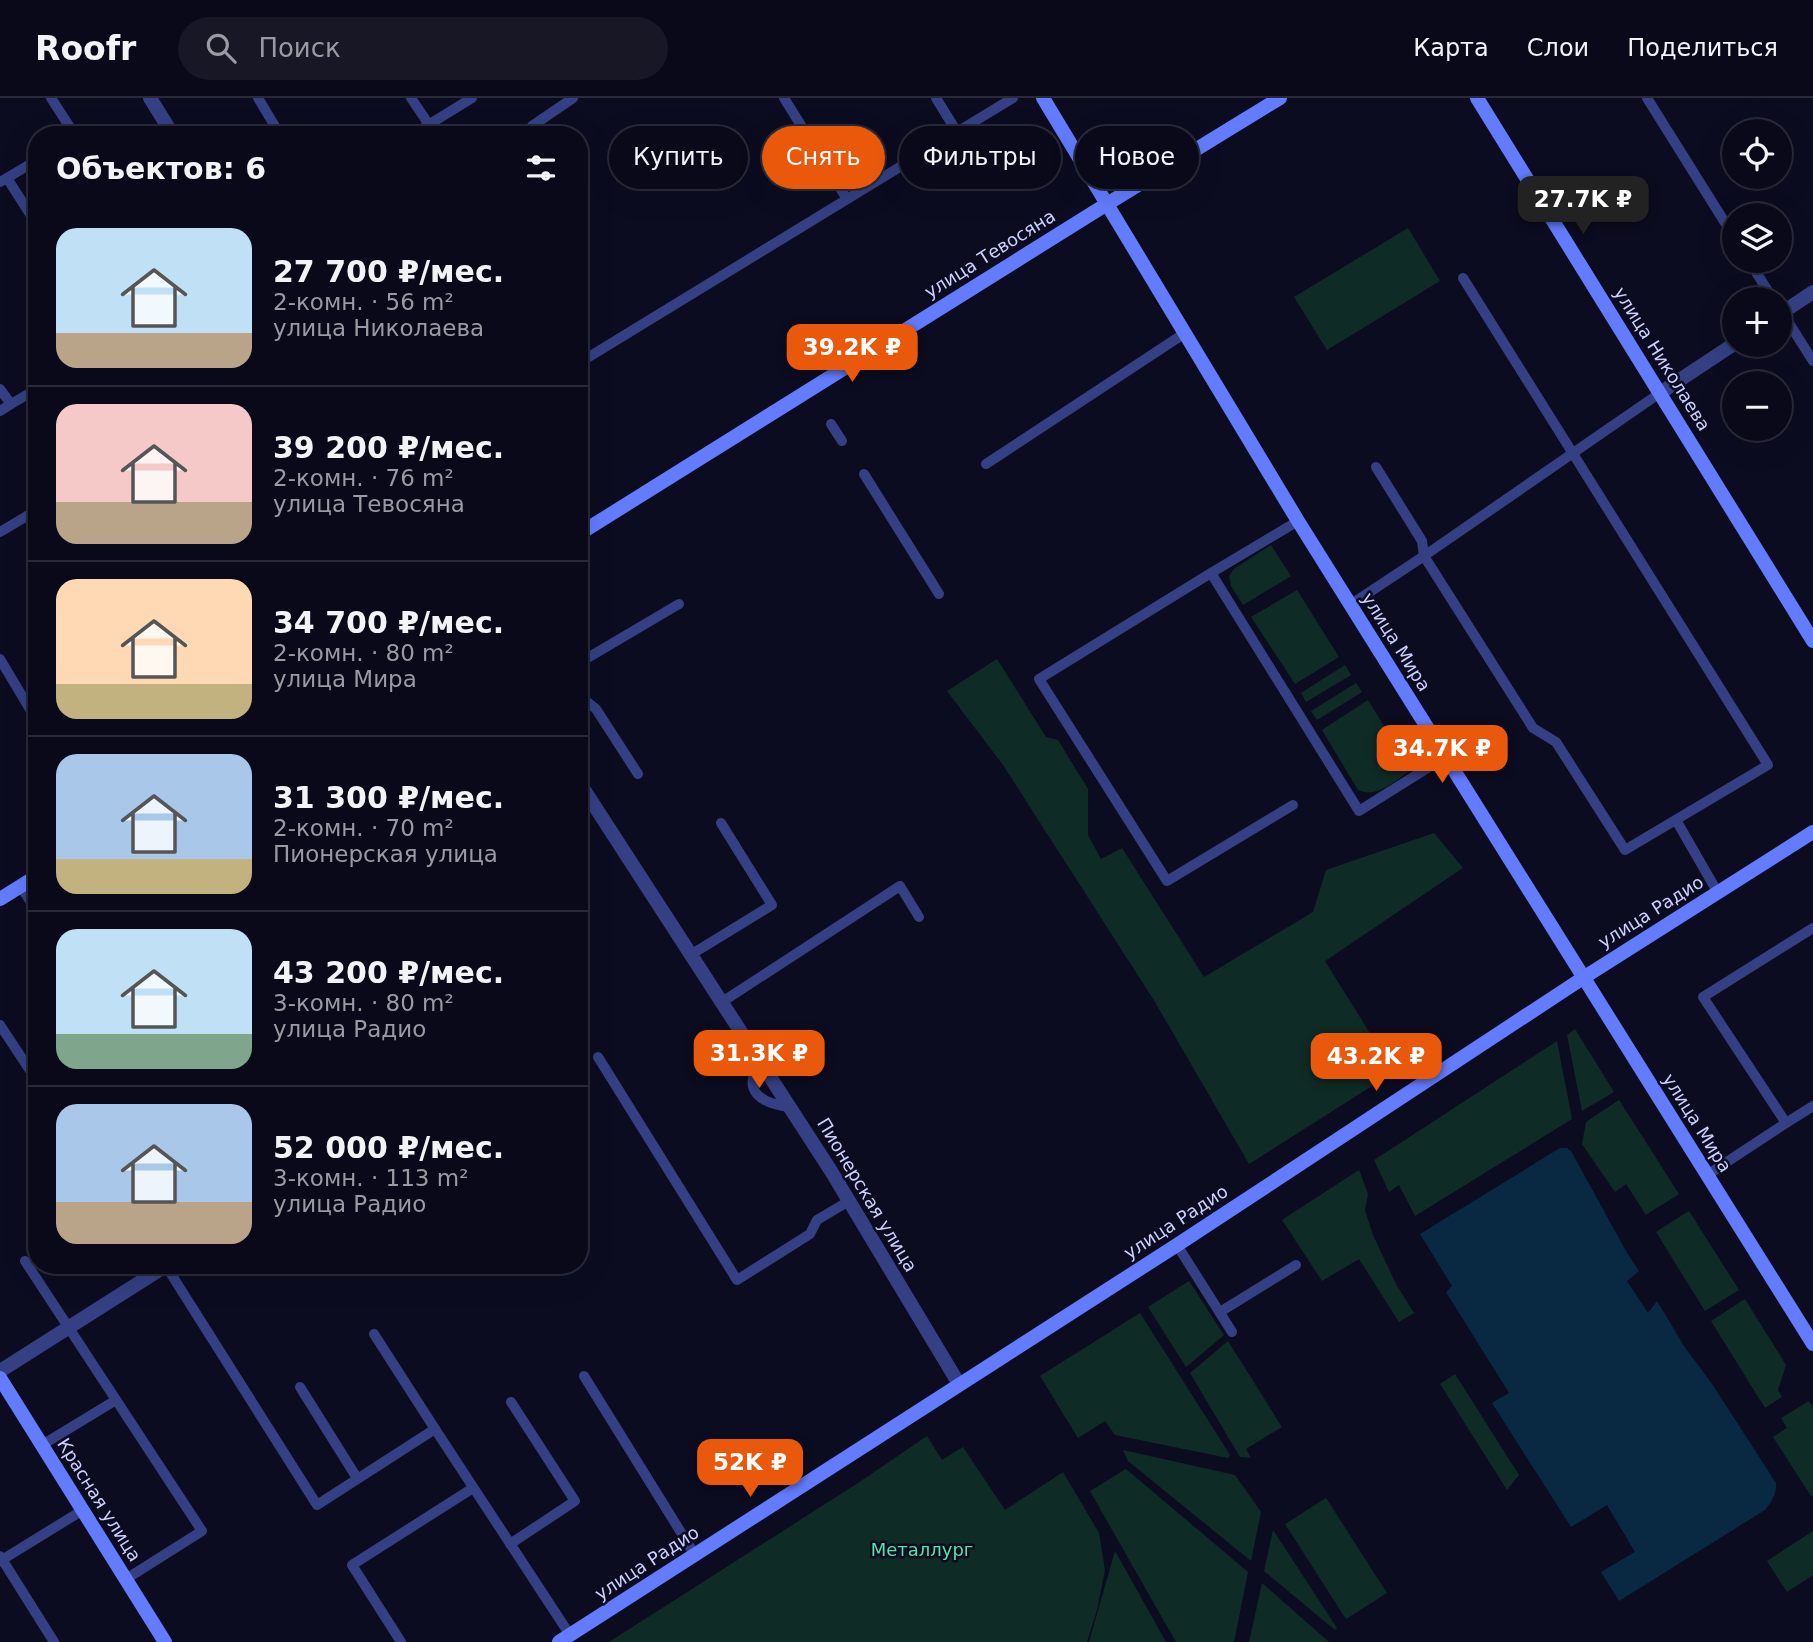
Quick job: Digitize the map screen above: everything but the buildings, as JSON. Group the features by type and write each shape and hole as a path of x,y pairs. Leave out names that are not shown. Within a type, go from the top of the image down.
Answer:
{"main road":[{"name":"улица Мира","path":"1043,98 1298,521 1813,1344"},
{"name":"улица Тевосяна","path":"588,528 1280,98"},
{"name":"улица Николаева","path":"1477,98 1813,641"},
{"name":"улица Радио","path":"565,1639 1177,1245 1583,978 1813,832"},
{"path":"0,899 28,881"},
{"name":"Красная улица","path":"0,1378 165,1642"}],"street":[{"path":"150,98 167,126"},
{"path":"1792,305 1813,292"},
{"path":"1660,393 1722,352"},
{"name":"Пионерская улица","path":"588,796 849,1200 959,1384"},
{"path":"0,1371 154,1274"}],"lane":[{"path":"51,98 69,126"},
{"path":"258,98 275,126"},
{"path":"411,98 429,124"},
{"path":"426,126 472,98"},
{"path":"532,126 573,98"},
{"path":"784,98 847,200"},
{"path":"936,98 953,126"},
{"path":"967,126 1013,98"},
{"path":"1647,98 1722,218"},
{"path":"28,165 4,180 28,213"},
{"path":"588,358 899,168"},
{"path":"1376,467 1422,541 1424,556 1533,729 1556,742 1625,849 1768,765 1463,278"},
{"path":"1792,330 1813,361"},
{"path":"985,464 1185,333"},
{"path":"0,389 11,404"},
{"path":"1350,604 1660,393"},
{"path":"0,411 28,394"},
{"path":"831,424 842,441"},
{"path":"864,474 939,594"},
{"path":"0,532 28,515"},
{"path":"1293,805 1167,881 1039,679 1298,521"},
{"path":"1211,573 1359,811 1445,757"},
{"path":"588,658 679,604"},
{"path":"0,659 28,706"},
{"path":"588,702 596,709 638,774"},
{"path":"1676,820 1718,893"},
{"path":"692,954 772,905 721,823"},
{"path":"20,886 28,898"},
{"path":"722,1002 900,886 919,917"},
{"path":"1786,1123 1703,997 1813,928"},
{"path":"0,1026 28,1068"},
{"path":"598,1056 737,1280 810,1234 817,1220 849,1200"},
{"path":"761,1062 752,1078 759,1098 768,1104 790,1107"},
{"path":"1707,1175 1813,1105"},
{"path":"1177,1245 1232,1332"},
{"path":"25,1261 28,1266"},
{"path":"1220,1312 1296,1265"},
{"path":"33,1274 202,1531 126,1579"},
{"path":"171,1274 317,1505 435,1429"},
{"path":"374,1334 510,1544 565,1639"},
{"path":"584,1376 695,1555"},
{"path":"300,1387 357,1478"},
{"path":"42,1446 116,1401"},
{"path":"510,1544 575,1501 511,1402"},
{"path":"401,1642 352,1565 473,1488"},
{"path":"54,1642 1,1559 83,1510"}],"green space":[{"path":"1408,228 1440,281 1327,350 1294,297"},
{"path":"1271,545 1291,576 1243,605 1231,586 1229,576 1234,569"},
{"path":"1297,590 1339,657 1295,684 1251,617"},
{"path":"997,659 1046,737 1058,740 1088,789 1088,835 1101,859 1122,848 1204,977 1313,912 1326,870 1434,833 1463,868 1325,961 1394,1072 1249,1164 1155,1002 1003,765 947,691"},
{"path":"1345,665 1351,675 1306,702 1301,693"},
{"path":"1356,683 1362,692 1317,720 1311,711"},
{"path":"1368,700 1411,770 1386,787 1372,792 1358,790 1322,730"},
{"path":"1575,1029 1614,1092 1582,1111 1567,1035"},
{"path":"1557,1041 1572,1119 1415,1216 1399,1185 1389,1192 1374,1160"},
{"path":"1619,1100 1679,1194 1646,1215 1626,1184 1615,1192 1582,1144 1586,1122"},
{"path":"1359,1170 1368,1194 1365,1210 1373,1235 1396,1284 1414,1313 1399,1322 1359,1259 1322,1281 1282,1220"},
{"path":"1689,1211 1739,1290 1705,1311 1656,1232"},
{"path":"1189,1281 1224,1335 1186,1367 1148,1307"},
{"path":"1745,1299 1786,1365 1778,1390 1782,1397 1765,1408 1711,1321"},
{"path":"1140,1313 1230,1455 1228,1458 1115,1435 1105,1421 1078,1438 1040,1376"},
{"path":"1228,1341 1282,1427 1246,1449 1251,1458 1240,1457 1190,1373"},
{"path":"1455,1374 1519,1475 1507,1490 1440,1384"},
{"path":"1809,1401 1813,1408 1811,1496 1773,1437 1787,1428 1781,1418"},
{"name":"Металлург","path":"927,1436 942,1460 963,1447 1005,1510 1063,1472 1099,1533 1105,1570 1087,1642 609,1642 858,1483"},
{"path":"1123,1450 1235,1475 1261,1512 1251,1561 1128,1461"},
{"path":"1126,1469 1248,1572 1234,1642 1176,1642 1090,1491"},
{"path":"1326,1498 1387,1593 1346,1619 1285,1524"},
{"path":"1273,1530 1337,1628 1335,1630 1264,1571"},
{"path":"1813,1531 1813,1575 1787,1592 1767,1561"},
{"path":"1115,1551 1166,1642 1089,1642"},
{"path":"1262,1583 1329,1642 1249,1642"}],"water":[{"path":"1560,1148 1571,1151 1639,1271 1627,1281 1648,1313 1657,1301 1776,1483 1775,1494 1765,1510 1619,1601 1601,1572 1635,1552 1607,1505 1571,1527 1492,1403 1509,1393 1446,1292 1452,1286 1420,1234"}]}
